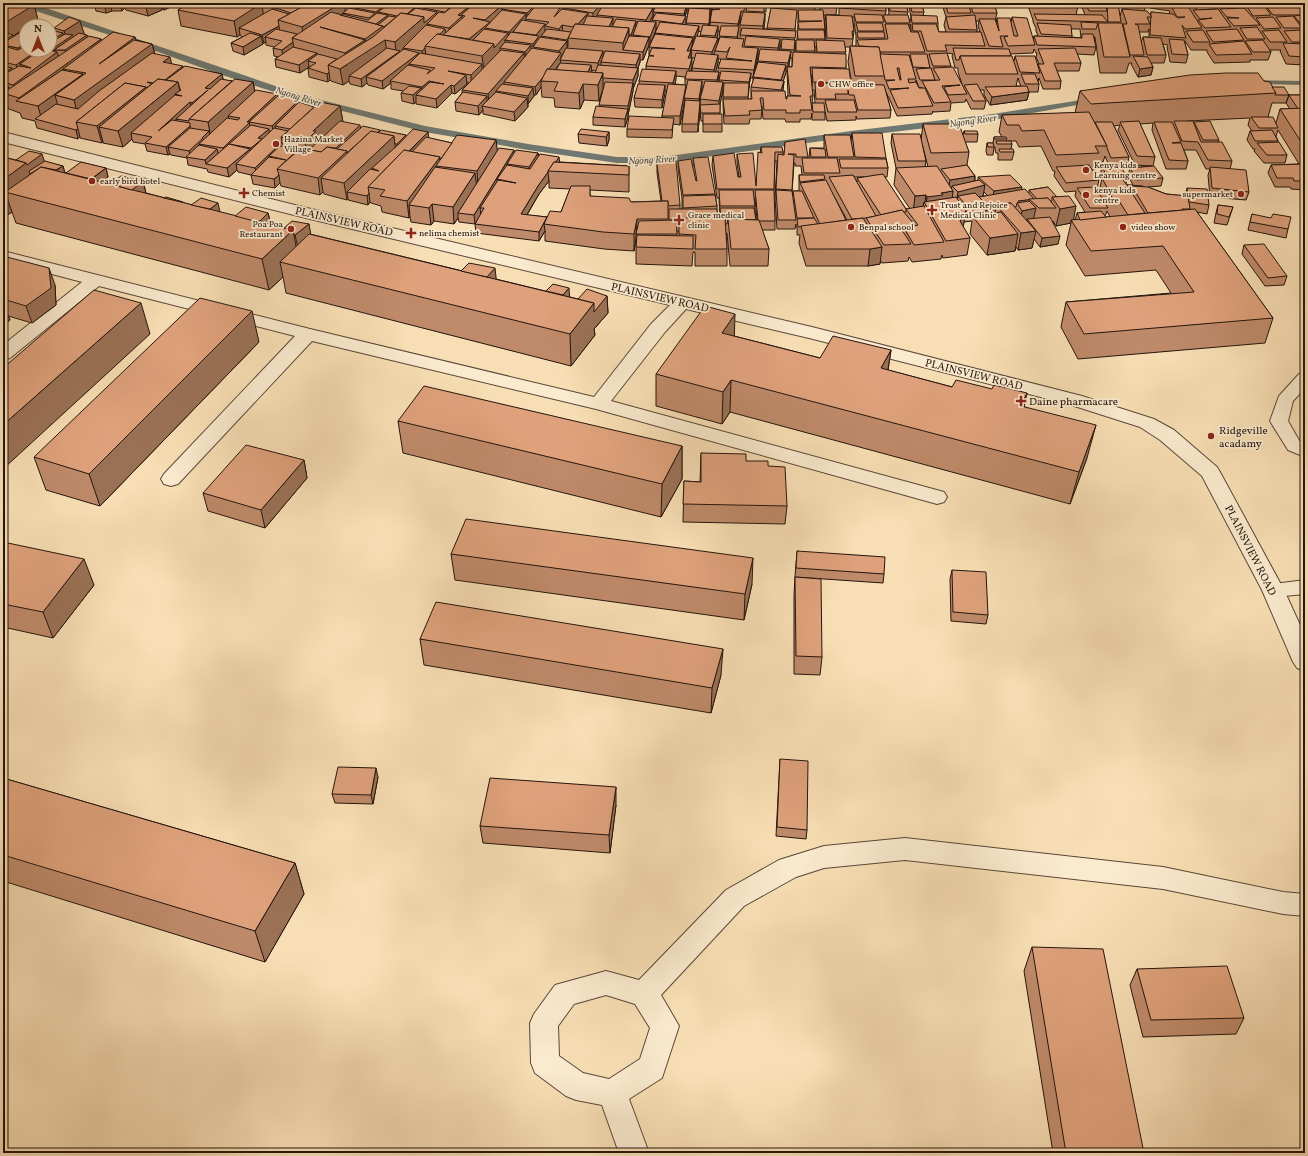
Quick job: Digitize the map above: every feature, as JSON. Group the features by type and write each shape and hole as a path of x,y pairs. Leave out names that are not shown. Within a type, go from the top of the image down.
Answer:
{"street":[{"name":"PLAINSVIEW ROAD","path":"3,136 306,213 682,302 993,378 1075,400 1147,423 1167,435 1210,472 1273,590 1305,662"},
{"path":"3,256 308,334 599,404 937,497"},
{"path":"3,354 96,280"},
{"path":"599,404 658,328 682,302"},
{"path":"171,479 308,334"},
{"path":"644,994 734,898 788,868 824,857 905,849 1163,878 1283,903 1305,905"},
{"path":"606,983 644,994 665,1026 652,1068 612,1093 576,1086 545,1063 544,1023 565,994 606,983"},
{"path":"612,1093 634,1153"}],"lane":[{"path":"1305,378 1285,400 1279,421 1294,446 1305,451"},
{"path":"1273,590 1305,587"}],"building":[{"path":"3,3 13,3 3,9"},
{"path":"15,3 28,3 34,5 3,24 3,11"},
{"path":"189,3 262,3 234,21 178,10"},
{"path":"265,3 283,3 273,8 262,5"},
{"path":"285,3 309,3 291,13 276,8"},
{"path":"309,3 341,3 302,27 278,20"},
{"path":"349,3 387,3 376,12 346,6"},
{"path":"390,3 420,3 407,14 401,13 397,16 378,12"},
{"path":"423,3 455,3 445,12 418,7"},
{"path":"457,3 470,6 458,15 462,16 449,28 427,24 439,12 444,13"},
{"path":"475,3 502,5 485,20 473,18 490,22 469,39 443,35 465,16 461,15"},
{"path":"508,3 537,3 527,13 502,9"},
{"path":"566,3 563,8 538,4"},
{"path":"569,3 602,3 593,13 565,8"},
{"path":"604,3 653,8 646,20 597,15"},
{"path":"616,3 648,3 646,7"},
{"path":"653,3 673,3 672,7 686,7 684,14 653,12 656,5 652,5"},
{"path":"675,3 686,3 685,6 674,6"},
{"path":"688,3 711,3 710,8 687,7"},
{"path":"714,3 745,4 744,11 741,11 738,24 710,22 712,10 720,9 712,9"},
{"path":"815,3 816,7 774,4"},
{"path":"821,3 837,3 837,7 821,7"},
{"path":"840,3 885,3 886,11 839,8"},
{"path":"889,3 906,3 908,12 890,11"},
{"path":"910,3 921,3 924,12 912,12"},
{"path":"945,3 968,3 971,13 948,13"},
{"path":"970,3 994,3 997,13 973,13"},
{"path":"1035,3 1076,3 1078,6 1036,5"},
{"path":"1085,3 1105,3 1107,11 1089,11"},
{"path":"1107,3 1118,3 1121,22 1108,22"},
{"path":"1128,3 1145,3 1146,5 1129,4"},
{"path":"1181,3 1196,3 1197,5 1187,5 1202,28 1185,29 1182,25 1186,38 1150,35 1151,12 1173,14 1178,18 1185,17 1177,17 1171,6 1185,5 1182,5"},
{"path":"1218,3 1244,3 1247,6 1221,7"},
{"path":"1275,3 1282,3 1283,5 1300,4 1305,11 1305,29 1294,16 1302,15 1273,15 1265,5 1276,4"},
{"path":"1263,4 1271,15 1253,16 1246,5"},
{"path":"536,5 560,8 554,17 562,9 588,13 578,24 575,24 573,27 562,25 559,29 545,26 549,22 525,19"},
{"path":"747,6 764,7 764,12 746,11"},
{"path":"349,8 375,13 369,18 343,13"},
{"path":"416,8 437,12 424,23 424,17 408,14"},
{"path":"689,8 710,9 709,24 686,23"},
{"path":"771,8 797,10 795,29 767,28"},
{"path":"1244,8 1260,25 1234,26 1227,18 1239,18 1227,17 1220,9"},
{"path":"272,9 289,14 278,20 279,26 262,35 239,28"},
{"path":"1122,9 1147,11 1152,17 1147,17 1150,24 1135,24 1138,25 1144,55 1130,55 1123,24 1127,24"},
{"path":"1218,9 1231,27 1205,28 1198,20 1212,18 1200,19 1193,10"},
{"path":"502,10 526,14 509,32 485,28"},
{"path":"798,10 823,10 825,29 799,29 798,22 822,21 799,21"},
{"path":"331,12 383,26 365,39 320,27 365,40 345,53 292,38"},
{"path":"743,12 765,13 763,26 740,25"},
{"path":"377,13 388,15 376,24 340,15 342,14 368,20"},
{"path":"401,13 424,17 395,42 385,40 340,69 328,65 373,37"},
{"path":"656,13 686,16 682,24 652,20"},
{"path":"854,14 882,15 884,22 856,22"},
{"path":"1034,14 1102,15 1108,22 1037,20"},
{"path":"826,15 852,16 854,31 852,31 853,39 827,38"},
{"path":"883,15 908,15 910,23 886,23"},
{"path":"911,15 937,16 938,23 912,23"},
{"path":"975,15 977,30 949,29 946,17"},
{"path":"389,16 396,17 384,27 378,25"},
{"path":"587,16 613,18 609,27 583,25"},
{"path":"1293,16 1302,28 1284,28 1276,17"},
{"path":"69,17 80,21 64,31 58,29 58,25"},
{"path":"1012,17 1027,18 1035,45 1008,46 1004,37 1008,36 1000,36 1003,47 989,46 979,19 995,19 999,31 997,18 1010,18 1014,36 1018,36"},
{"path":"1273,17 1281,28 1264,29 1256,18"},
{"path":"616,19 636,21 631,35 629,35 629,28 612,27"},
{"path":"522,20 545,24 536,35 513,32"},
{"path":"638,21 656,22 650,37 633,35"},
{"path":"660,22 699,26 694,37 655,33"},
{"path":"1081,22 1098,23 1096,29 1082,29"},
{"path":"856,23 882,23 884,31 858,31"},
{"path":"1037,23 1071,25 1072,36 1041,34"},
{"path":"1098,23 1122,23 1130,57 1104,57"},
{"path":"575,24 629,28 623,43 568,38"},
{"path":"885,24 908,24 911,32 918,32 925,52 880,52 879,47 859,46 857,40 888,39"},
{"path":"912,24 936,24 939,32 981,32 985,46 945,45 947,51 927,51 921,31 913,31"},
{"path":"426,25 445,29 440,34 437,34 422,51 403,48"},
{"path":"703,25 718,26 715,36 700,35"},
{"path":"721,26 739,26 737,37 719,36"},
{"path":"1257,27 1265,39 1247,39 1240,28"},
{"path":"742,28 796,31 795,38 740,35"},
{"path":"276,29 297,34 292,38 293,42 282,50 273,48 282,41 265,37"},
{"path":"484,29 508,33 494,48 494,44 473,40"},
{"path":"547,29 571,32 567,40 541,36"},
{"path":"1237,29 1244,40 1213,42 1206,31"},
{"path":"797,30 824,30 825,39 798,39"},
{"path":"1203,30 1210,42 1193,42 1186,31"},
{"path":"1279,30 1287,42 1270,42 1262,31"},
{"path":"1301,30 1305,35 1305,42 1292,42 1284,31"},
{"path":"3,32 13,35 3,41"},
{"path":"58,32 63,33 58,36"},
{"path":"113,32 135,37 99,64 134,40 152,44 74,100 55,95 86,73 63,69"},
{"path":"511,32 539,36 533,44 505,40"},
{"path":"857,32 884,32 885,38 858,38"},
{"path":"79,33 87,35 65,50 58,50 58,47"},
{"path":"250,33 261,36 243,47 231,43"},
{"path":"18,34 18,48 3,45 3,43"},
{"path":"65,34 73,35 58,45 58,38"},
{"path":"437,34 494,44 482,56 425,46"},
{"path":"655,34 693,38 687,51 691,51 688,58 692,58 689,69 646,66 649,56 654,56 649,55 652,48 675,49 649,47"},
{"path":"1082,34 1093,34 1096,47 1037,45 1034,36 1082,38"},
{"path":"89,36 101,39 19,98 3,93 58,58"},
{"path":"629,36 649,37 643,52 623,50"},
{"path":"696,36 718,38 712,52 691,50"},
{"path":"746,36 780,39 778,48 744,46"},
{"path":"540,37 567,41 559,51 533,47"},
{"path":"720,37 744,39 742,47 758,48 754,70 718,68 721,59 752,61 726,58 730,47 727,52 715,51"},
{"path":"1143,37 1161,38 1166,55 1147,55"},
{"path":"782,39 795,40 794,50 781,49"},
{"path":"1169,39 1184,40 1188,55 1172,54"},
{"path":"796,40 814,40 815,51 796,51"},
{"path":"816,40 844,41 846,52 817,52"},
{"path":"1263,40 1271,52 1253,52 1245,41"},
{"path":"1244,41 1252,54 1216,55 1209,44"},
{"path":"505,42 531,45 525,52 500,48"},
{"path":"1283,43 1305,44 1305,57 1289,56"},
{"path":"3,46 18,50 18,58 26,58 16,65 3,62 3,59 6,57 3,56"},
{"path":"850,46 879,47 885,76 855,76"},
{"path":"293,47 317,53 299,65 275,59"},
{"path":"387,48 400,51 361,79 349,76"},
{"path":"532,48 561,53 549,69 547,69 544,76 535,87 504,82"},
{"path":"566,48 603,51 598,63 560,60"},
{"path":"953,48 1009,49 1011,56 960,56 959,60 956,60"},
{"path":"1075,48 1081,63 1054,63 1061,81 1045,81 1038,64 1044,64 1038,49"},
{"path":"404,49 419,53 382,81 366,77"},
{"path":"760,49 791,51 788,63 758,61"},
{"path":"501,50 524,53 488,94 462,90"},
{"path":"605,51 640,54 636,65 601,62"},
{"path":"793,52 846,54 846,68 810,67 813,96 810,96 812,110 800,110 800,113 786,113 786,110 764,110 763,98 760,98 762,110 749,111 750,115 725,116 723,99 752,99 751,91 785,91 786,99 787,96 801,96 790,95 787,67 792,67"},
{"path":"152,53 170,57 163,62 183,66 165,80 158,79 153,83 147,82 152,84 146,88 125,83 76,122 78,129 76,130 35,119 56,104 78,109 99,91"},
{"path":"420,53 482,64 471,75 448,71 466,75 454,86 451,85 436,99 416,95 430,82 444,84 429,81 422,87 390,81 408,65 430,70 427,74 435,68 409,64"},
{"path":"696,53 718,55 714,70 692,68"},
{"path":"947,53 951,66 933,66 929,54"},
{"path":"318,54 337,59 328,65 329,72 327,74 308,68 316,63 308,61"},
{"path":"880,54 909,55 916,79 908,79 909,83 916,82 919,88 925,88 933,106 898,108 890,90 909,88 889,89 886,81 895,80 885,80","holes":["897,68 899,68 901,80"]},
{"path":"910,54 927,54 930,68 913,67"},
{"path":"960,56 1012,56 1018,74 966,74"},
{"path":"1015,56 1035,56 1040,73 1020,72"},
{"path":"1133,56 1148,57 1153,67 1140,69"},
{"path":"29,58 49,58 13,85 3,82 3,75 19,66 31,68 20,64"},
{"path":"758,62 786,65 781,80 753,77"},
{"path":"560,63 591,65 588,72 556,70"},
{"path":"598,65 638,68 633,80 603,78 603,73 595,73"},
{"path":"3,66 12,68 3,74"},
{"path":"185,66 222,74 205,88 210,89 221,79 232,81 189,119 189,121 176,119 208,90 192,103 190,102 158,131 172,120 190,123 190,126 166,147 145,143 152,137 131,133 175,95 182,96 175,94 181,90 178,82 166,80"},
{"path":"953,67 967,94 948,95 944,87 960,85 942,86 951,102 934,103 922,81 940,80 933,68"},
{"path":"812,68 849,69 851,83 813,82"},
{"path":"931,68 935,80 920,80 916,69"},
{"path":"547,69 603,73 598,85 583,84 579,93 554,91 558,82 541,81"},
{"path":"642,69 676,71 673,83 639,81"},
{"path":"62,70 83,74 38,106 16,101"},
{"path":"687,71 719,72 717,80 685,79"},
{"path":"721,71 751,73 749,82 719,80"},
{"path":"1258,73 1264,81 1270,82 1276,93 1091,104 1080,91 1190,75"},
{"path":"1021,74 1035,74 1039,84 1025,84"},
{"path":"754,78 784,81 781,90 751,87"},
{"path":"158,79 178,82 118,131 99,127"},
{"path":"235,79 253,82 208,122 189,119"},
{"path":"688,80 702,81 699,99 684,98"},
{"path":"705,81 723,82 719,101 700,99"},
{"path":"605,82 633,83 628,106 599,105"},
{"path":"125,83 146,87 97,126 76,122"},
{"path":"724,83 749,83 748,97 723,97"},
{"path":"815,83 884,85 891,110 858,110 854,95 849,95 848,90 848,94 835,94 836,99 816,99"},
{"path":"502,84 533,88 528,96 496,91"},
{"path":"638,84 665,85 662,100 634,98"},
{"path":"668,84 686,85 680,116 662,116"},
{"path":"977,84 986,101 973,101 964,85"},
{"path":"409,86 421,88 413,95 401,93"},
{"path":"1027,86 1029,92 992,97 985,87"},
{"path":"3,87 9,87 3,91"},
{"path":"1272,87 1284,87 1289,95 1275,95 1276,93"},
{"path":"256,90 277,94 247,122 250,122 223,148 199,144 227,118 238,120 240,118 228,116"},
{"path":"463,92 487,96 478,106 455,102"},
{"path":"496,92 527,98 514,112 482,106"},
{"path":"280,94 298,101 272,126 249,122"},
{"path":"1289,95 1305,95 1305,108 1298,109"},
{"path":"685,100 700,101 698,124 682,124"},
{"path":"825,100 854,100 857,112 828,112"},
{"path":"299,102 314,107 290,129 275,126"},
{"path":"320,102 340,106 313,131 316,131 305,142 281,137"},
{"path":"812,103 824,103 825,112 813,112"},
{"path":"720,104 720,113 701,113 700,105"},
{"path":"596,106 628,109 625,119 593,117"},
{"path":"1305,108 1305,148 1280,109"},
{"path":"1089,112 1107,146 1095,146 1099,153 1056,155 1044,130 1022,131 1019,125 1007,125 1002,115"},
{"path":"703,114 722,114 722,124 703,124"},
{"path":"629,116 674,118 672,130 627,129"},
{"path":"1251,117 1273,117 1278,128 1259,128"},
{"path":"340,121 360,125 336,148 327,147 321,152 309,150"},
{"path":"1139,121 1155,157 1137,156 1120,122"},
{"path":"1174,121 1193,121 1201,142 1222,142 1232,161 1208,160 1198,142 1182,141"},
{"path":"1210,121 1219,140 1203,140 1194,122"},
{"path":"1095,122 1112,122 1129,157 1111,158 1107,146"},
{"path":"1154,122 1172,122 1181,142 1172,143 1181,143 1188,161 1169,160"},
{"path":"923,124 959,124 969,152 931,153"},
{"path":"251,125 269,129 258,138 262,139 251,148 229,144"},
{"path":"363,126 380,130 377,133 371,131 347,153 347,151 337,149"},
{"path":"190,128 209,131 189,151 168,147"},
{"path":"274,128 288,131 281,137 282,142 255,168 236,164"},
{"path":"413,129 428,132 409,151 404,150 368,187 369,193 367,196 347,192 370,169 379,171 372,168 399,144"},
{"path":"581,129 609,132 606,137 578,134"},
{"path":"381,130 406,135 397,144 395,144 394,136 378,133"},
{"path":"1272,130 1278,141 1255,141 1250,131"},
{"path":"371,131 394,136 344,183 321,178"},
{"path":"964,131 977,131 978,134 965,134"},
{"path":"852,133 882,133 886,158 855,157"},
{"path":"892,134 920,134 926,161 898,161"},
{"path":"457,135 496,140 477,171 436,166"},
{"path":"824,135 850,135 854,157 828,157"},
{"path":"426,137 452,143 440,160 440,157 412,152"},
{"path":"994,137 1006,137 1007,139 994,139"},
{"path":"805,139 808,157 796,157 796,154 788,154 794,155 792,190 776,189 778,154 784,155 785,142"},
{"path":"996,141 1011,141 1012,144 997,144"},
{"path":"1279,142 1287,155 1267,155 1257,143"},
{"path":"987,143 993,143 994,147 988,147"},
{"path":"229,144 250,149 227,168 206,164"},
{"path":"199,145 217,149 205,160 186,157"},
{"path":"280,146 299,149 277,169 279,175 274,179 251,175 269,157 286,160 269,156"},
{"path":"327,147 347,151 318,178 277,169 301,148 321,152"},
{"path":"761,147 782,147 783,152 775,152 774,189 717,189 713,156 734,153 738,177 741,177 737,154 753,153 756,186 758,152 762,153"},
{"path":"499,148 514,150 474,215 458,213"},
{"path":"810,148 825,149 826,157 811,157"},
{"path":"999,149 1013,149 1014,152 1000,152"},
{"path":"404,150 440,157 407,201 380,196 385,190 368,187"},
{"path":"516,150 538,153 529,167 507,164"},
{"path":"29,151 42,154 27,165 26,163 16,160"},
{"path":"540,154 559,157 538,186 521,214 547,217 539,232 475,224 484,208 480,208 498,180 516,183 497,179 507,165 530,169"},
{"path":"3,157 26,163 3,180"},
{"path":"708,157 715,194 683,195 678,161 691,159 697,181 693,158"},
{"path":"802,158 837,158 840,173 804,173"},
{"path":"839,159 886,159 888,168 841,168"},
{"path":"45,161 63,166 56,170 41,167 30,174 29,171"},
{"path":"676,161 680,205 668,206 668,201 662,201 657,164"},
{"path":"81,162 106,168 91,179 66,173"},
{"path":"554,162 629,166 629,175 548,171"},
{"path":"1305,164 1305,181 1294,181 1293,178 1277,178 1271,165"},
{"path":"967,165 975,176 950,180 941,169"},
{"path":"1089,165 1099,180 1066,183 1056,167"},
{"path":"937,166 953,191 941,193 943,195 927,197 926,195 915,196 896,168"},
{"path":"1154,166 1163,178 1137,180 1130,168"},
{"path":"41,167 293,230 262,259 5,192"},
{"path":"435,167 475,173 453,207 432,204 429,208 409,205"},
{"path":"1102,167 1122,167 1127,180 1122,178 1108,178"},
{"path":"1210,167 1246,170 1249,192 1212,188"},
{"path":"883,174 906,209 906,212 903,212 902,210 881,215 857,178"},
{"path":"799,175 824,175 825,179 800,182"},
{"path":"853,175 876,216 852,219 829,177"},
{"path":"1010,175 1022,187 994,191 978,177"},
{"path":"121,176 143,181 132,190 110,184"},
{"path":"1102,178 1122,178 1145,213 1128,215 1119,201 1114,201"},
{"path":"826,180 846,220 820,224 800,183"},
{"path":"979,180 985,185 958,192 952,186"},
{"path":"1127,185 1143,187 1132,186 1131,191"},
{"path":"571,186 590,186 590,196 629,198 631,202 668,201 668,219 637,219 634,234 603,232 544,224 550,211 561,212"},
{"path":"1132,186 1148,187 1166,194 1188,196 1190,209 1148,213"},
{"path":"1048,187 1057,197 1052,197 1051,202 1048,198 1037,199 1029,190"},
{"path":"1095,187 1108,208 1090,208 1077,188"},
{"path":"1187,188 1207,189 1209,205 1189,202"},
{"path":"1025,189 1034,199 1018,201 1019,202 1017,203 1016,207 1014,207 1011,203 996,205 996,208 986,210 984,208 985,203 979,197"},
{"path":"719,190 753,190 755,206 720,206"},
{"path":"755,190 774,190 775,221 758,220"},
{"path":"776,190 792,191 796,220 778,220"},
{"path":"793,191 802,191 814,218 797,218"},
{"path":"975,193 985,203 966,205 958,196"},
{"path":"715,195 717,206 683,208 683,196"},
{"path":"1069,196 1076,206 1060,209 1052,197"},
{"path":"166,197 183,202 164,198"},
{"path":"956,197 966,211 960,221 970,238 946,241 924,202"},
{"path":"201,198 218,203 210,209 191,205"},
{"path":"1048,198 1056,208 1039,208 1029,199"},
{"path":"1029,201 1036,208 1022,211 1017,203"},
{"path":"1011,203 1036,231 1021,233 996,205"},
{"path":"1218,205 1233,207 1229,217 1217,214"},
{"path":"924,206 944,242 914,245 904,228 918,225 906,209"},
{"path":"246,207 268,213 260,221 235,216"},
{"path":"720,208 754,208 756,220 728,219 727,224 725,224 725,218 721,218"},
{"path":"669,209 717,209 717,218 679,218 679,223 676,223 676,220 669,220"},
{"path":"1195,209 1273,318 1084,334 1066,302 1194,292 1163,246 1091,251 1071,220"},
{"path":"902,210 914,224 900,227 911,244 884,245 866,218"},
{"path":"1101,211 1106,217 1080,220 1077,213"},
{"path":"1001,212 1018,234 990,238 973,217"},
{"path":"1252,214 1271,218 1273,214 1291,217 1288,229 1250,222"},
{"path":"1050,217 1060,236 1042,238 1027,219"},
{"path":"679,218 725,218 727,249 695,249 696,235 679,234"},
{"path":"814,218 818,224 798,227 797,219"},
{"path":"863,218 882,247 870,249 807,249 801,226"},
{"path":"728,219 759,220 769,249 731,249"},
{"path":"676,220 677,234 636,234 639,221"},
{"path":"292,221 309,224 294,235 293,230 284,228"},
{"path":"309,234 594,303 570,334 280,262"},
{"path":"637,235 693,236 693,249 636,247"},
{"path":"1264,244 1287,276 1268,278 1244,245"},
{"path":"3,256 49,268 51,288 26,306 3,299"},
{"path":"469,263 495,268 487,277 461,271"},
{"path":"553,284 569,288 563,295 546,291"},
{"path":"587,289 607,296 594,312 594,303 578,299"},
{"path":"94,290 141,303 3,425 3,368"},
{"path":"200,298 252,311 89,474 34,457"},
{"path":"705,306 735,314 722,333 820,358 833,336 891,350 881,368 952,387 956,380 992,389 994,385 1027,393 1021,406 1096,425 1079,472 731,380 723,392 656,374"},
{"path":"424,386 682,446 662,484 398,421"},
{"path":"246,445 304,460 261,510 203,493"},
{"path":"701,453 746,454 746,461 768,461 768,466 785,467 787,506 683,504 684,481 701,482"},
{"path":"466,519 753,558 745,594 451,554"},
{"path":"3,542 84,559 43,612 3,604"},
{"path":"797,551 885,557 884,574 796,568"},
{"path":"952,570 986,572 988,615 953,612"},
{"path":"795,577 821,579 822,657 796,656"},
{"path":"436,602 723,649 712,688 420,639"},
{"path":"780,759 808,761 807,830 777,827"},
{"path":"338,767 376,768 371,795 332,794"},
{"path":"3,778 295,863 255,931 3,855"},
{"path":"490,778 616,787 609,835 480,826"},
{"path":"1032,947 1103,949 1144,1153 1066,1153"},
{"path":"1227,966 1244,1018 1151,1020 1137,969"}],"waterway":[{"name":"Ngong River","path":"15,3 40,9 131,39 222,72 302,98 425,129 528,147 617,160 662,160 851,134 993,117 1094,100"},
{"name":"Ngong River","path":"1251,82 1305,83"}],"place":[{"name":"CHW office","path":"821,84"},
{"name":"Hazina Market Village","path":"276,144"},
{"name":"Kenya kids Learning centre","path":"1086,170"},
{"name":"early bird hotel","path":"92,181"},
{"name":"Chemist","path":"244,193"},
{"name":"supermarket","path":"1241,194"},
{"name":"kenya kids centre","path":"1086,195"},
{"name":"Trust and Rejoice Medical Clinic","path":"932,210"},
{"name":"Grace medical clinic","path":"679,220"},
{"name":"Benpal school","path":"851,227"},
{"name":"video show","path":"1123,227"},
{"name":"Poa Poa Restaurant","path":"291,229"},
{"name":"nelima chemist","path":"411,233"},
{"name":"Daine pharmacare","path":"1021,401"},
{"name":"Ridgeville acadamy","path":"1211,436"}]}
